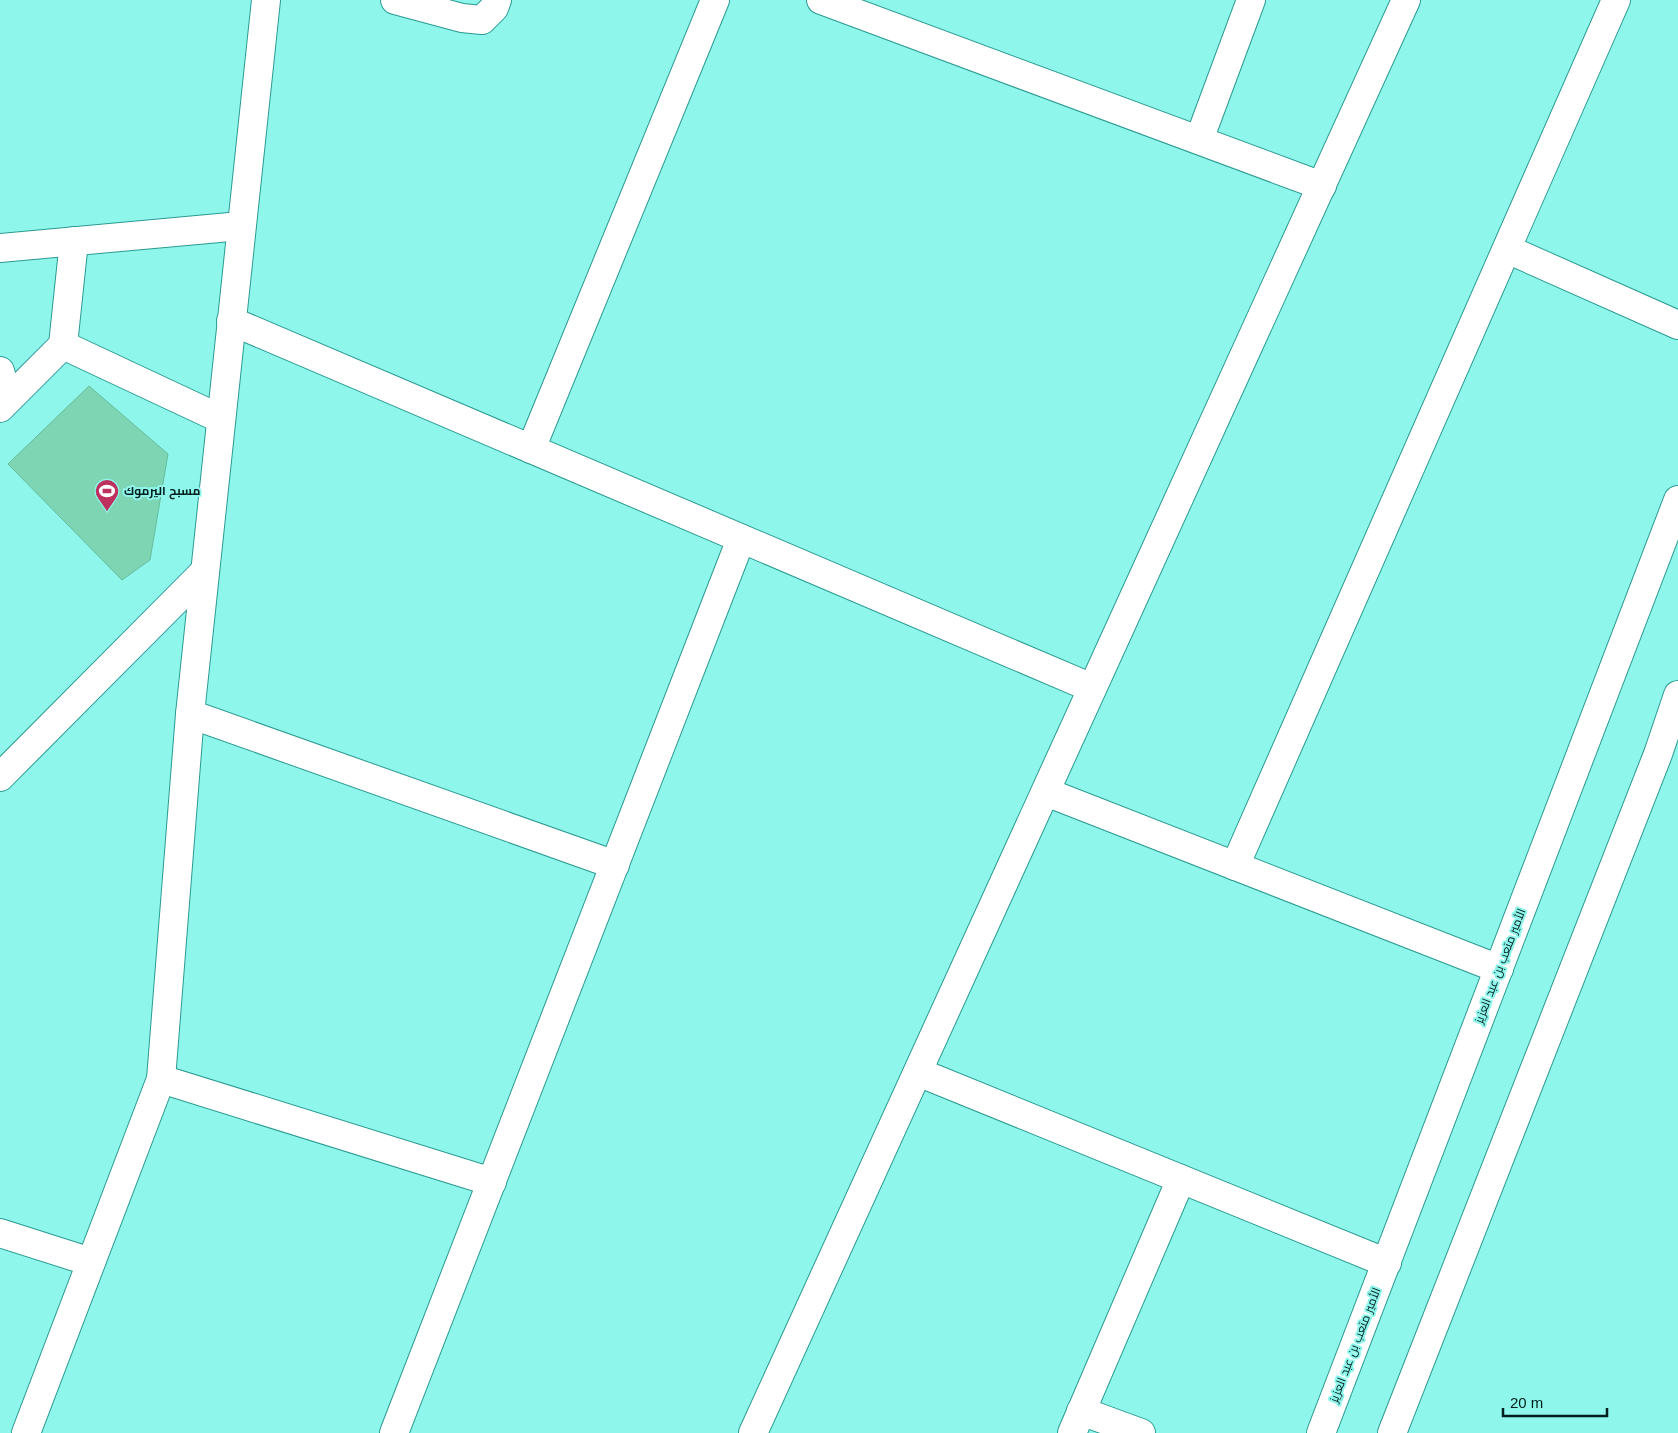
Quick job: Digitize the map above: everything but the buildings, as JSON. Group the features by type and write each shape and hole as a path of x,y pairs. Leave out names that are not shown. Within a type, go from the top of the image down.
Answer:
{"street":[{"path":"26,1433 162,1079 190,714 266,0"},
{"path":"395,0 462,18 482,20 494,8 497,0"},
{"path":"531,449 715,0"},
{"path":"821,0 1322,186"},
{"path":"1199,140 1250,0"},
{"path":"753,1433 1406,0"},
{"path":"1235,866 1616,0"},
{"path":"0,248 241,226"},
{"path":"4,403 63,345 74,241"},
{"path":"1507,248 1678,325"},
{"path":"231,321 1092,688"},
{"path":"63,345 221,419"},
{"path":"0,372 4,403"},
{"name":"الأمير متعب بن عبد العزيز","path":"1321,1433 1678,500"},
{"path":"394,1433 741,539"},
{"path":"0,776 204,572"},
{"path":"1392,1433 1658,754 1678,695"},
{"path":"190,714 615,865"},
{"path":"1046,792 1499,969"},
{"path":"918,1072 1387,1263"},
{"path":"162,1079 492,1182"},
{"path":"1141,1433 1077,1422 1181,1179"},
{"path":"0,1233 91,1262"}],"place":[{"name":"مسبح اليرموك","path":"107,512"}]}
